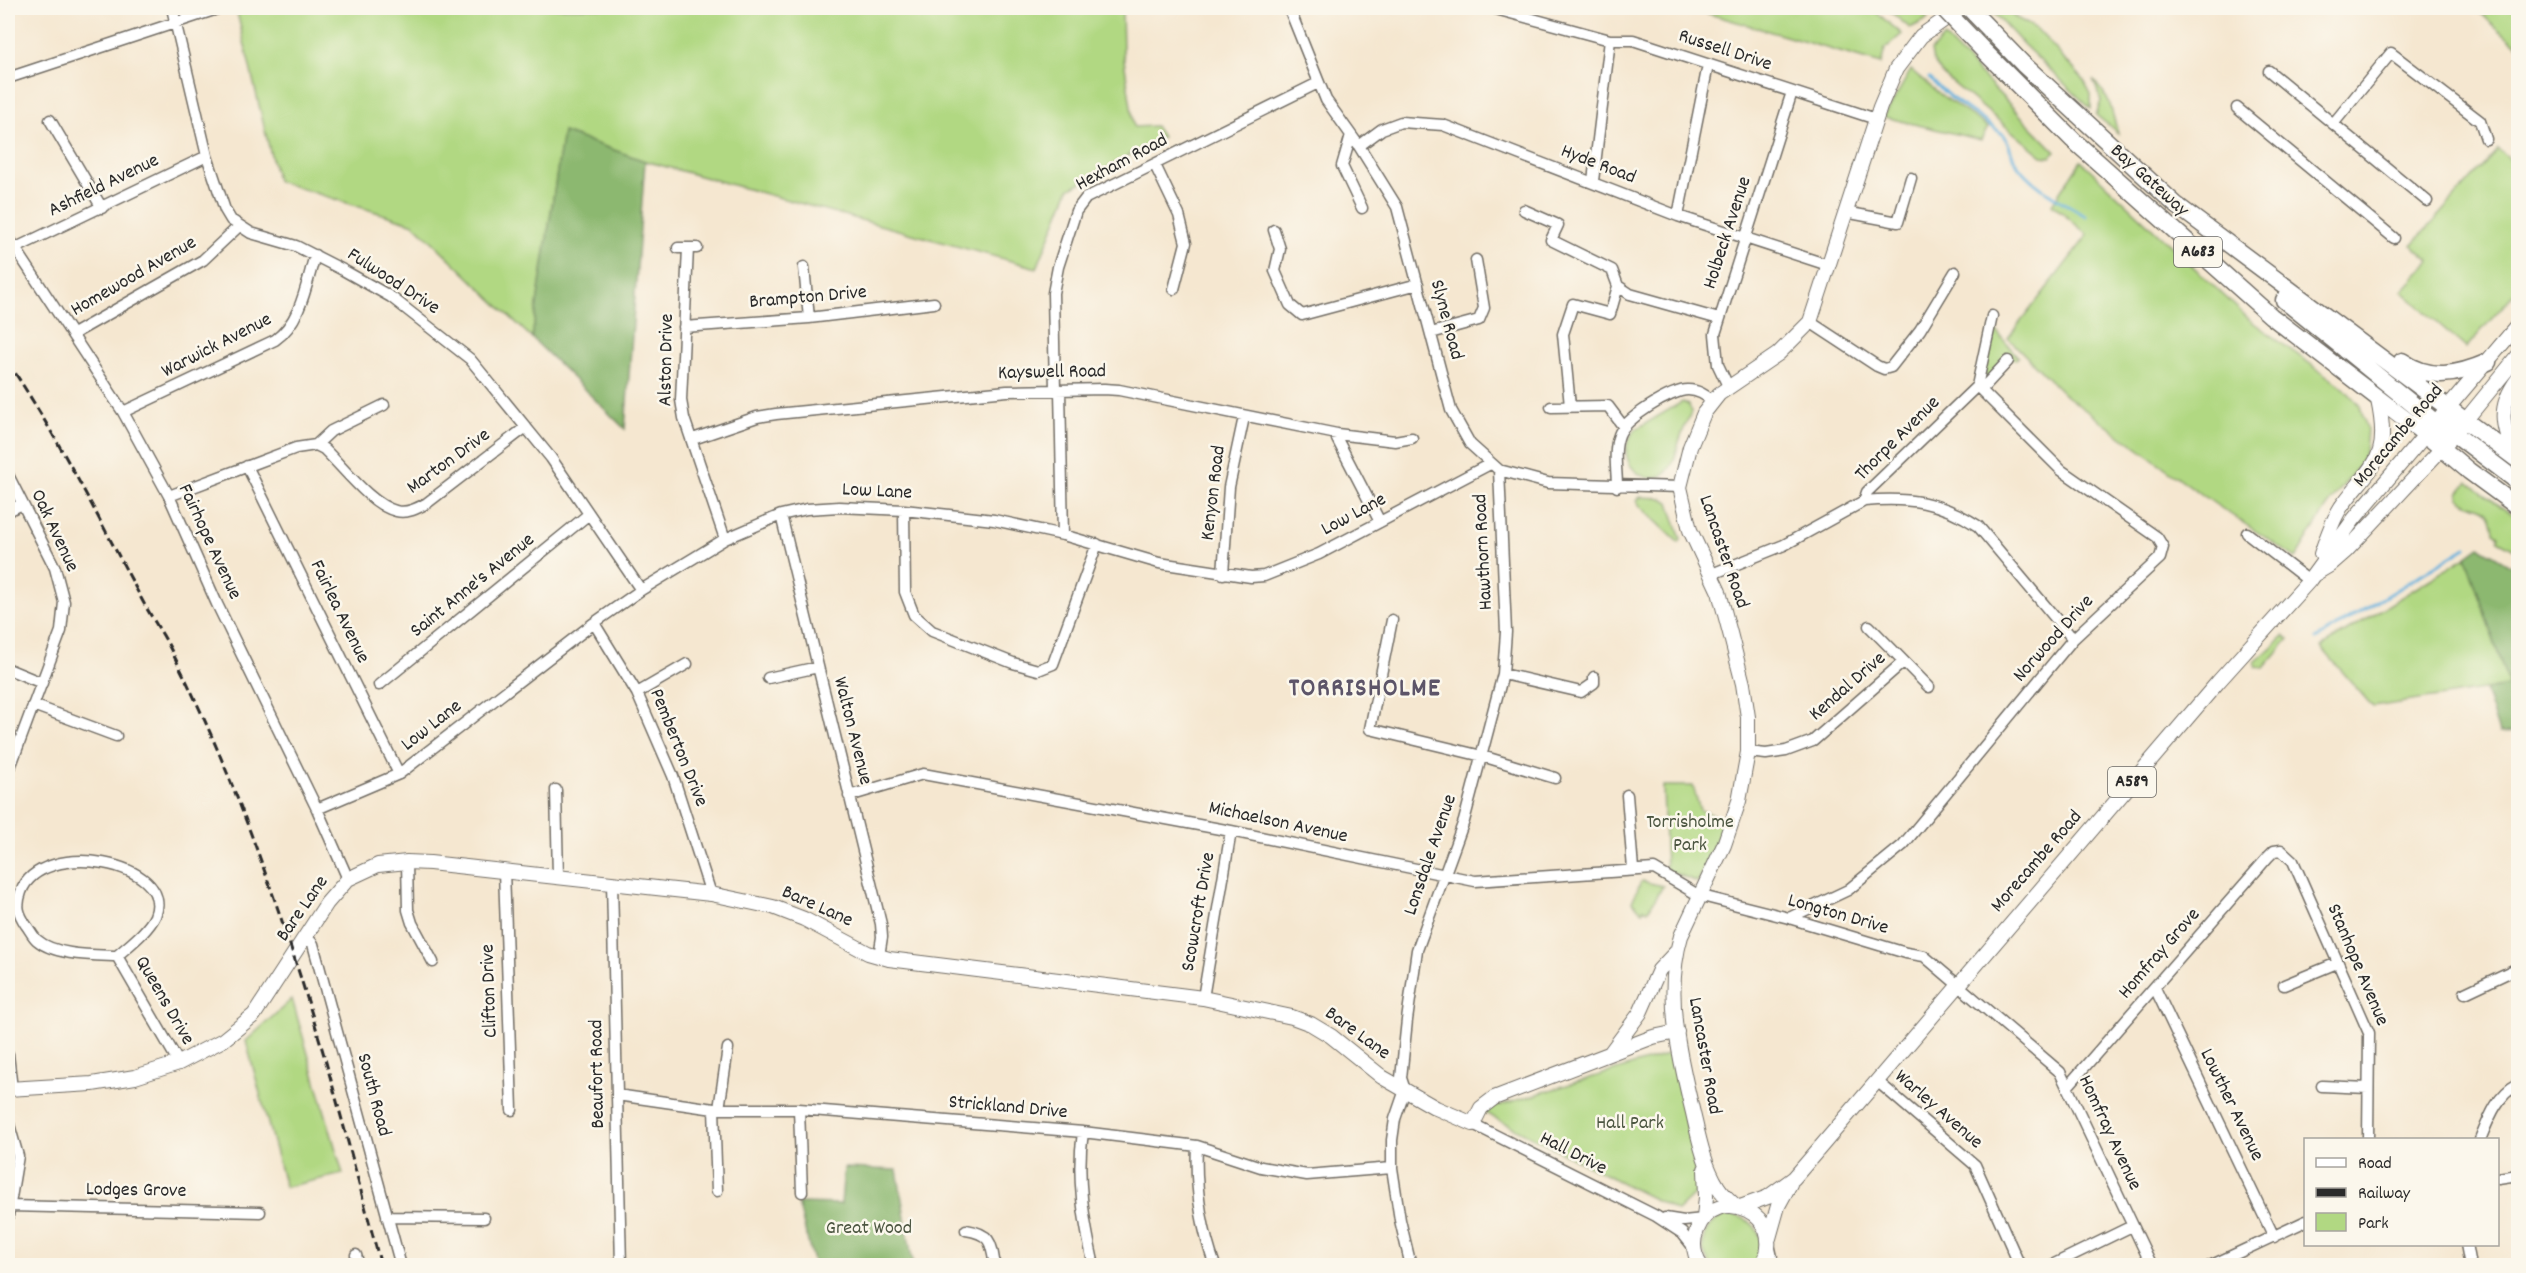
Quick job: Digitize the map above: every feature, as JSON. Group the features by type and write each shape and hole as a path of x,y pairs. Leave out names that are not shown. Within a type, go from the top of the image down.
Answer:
{"highway":[{"name":"Bay Gateway","path":"1944,8 1984,52 2073,140 2271,316 2378,400 2439,419"},
{"name":"Bay Gateway","path":"1969,8 2007,48 2148,181 2336,324 2439,419"},
{"path":"2241,254 2257,279 2439,419 2445,420 2447,443 2518,482"},
{"path":"2336,324 2366,335 2413,369 2425,374 2454,374 2488,362"},
{"name":"A683","path":"2516,458 2466,421 2439,419 2447,443 2518,507"}],"main road":[{"name":"Lancaster Road","path":"1695,1258 1694,1236 1703,1218 1706,1185 1702,1152 1677,1032 1673,986 1676,952 1698,895 1724,845 1739,801 1748,752 1748,717 1743,684 1719,592 1690,530 1680,486 1694,434 1713,401 1728,386 1778,354 1810,322 1876,119 1896,69 1922,36 1961,8"},
{"name":"Morecambe Road","path":"1769,1239 1778,1206 1794,1178 2313,574 2336,540 2518,326"},
{"name":"Morecambe Road","path":"2313,574 2330,565 2346,551 2447,443 2518,356"},
{"path":"2516,458 2503,415 2507,397 2518,379"},
{"path":"2313,574 2340,509 2375,466 2381,452 2384,429 2378,400"},
{"name":"Bare Lane","path":"10,1089 135,1077 179,1063 223,1040 254,1015 327,903 348,879 378,865 407,862 504,870 711,894 783,911 804,919 868,953 879,956 962,969 1203,998 1292,1017 1311,1024 1382,1077 1436,1108 1473,1124"},
{"path":"1610,1053 1627,1034 1640,1013 1659,970 1676,952"},
{"path":"1473,1124 1481,1108 1487,1102 1653,1037 1677,1032"},
{"name":"Lancaster Road","path":"1702,1152 1718,1187 1739,1207 1752,1212 1760,1219 1769,1239"},
{"name":"Morecambe Road","path":"1739,1207 1768,1197 1794,1178"},
{"name":"A589","path":"1703,1218 1718,1208 1739,1207"},
{"name":"A589","path":"1762,1266 1768,1254 1769,1239"}],"street":[{"path":"172,8 207,156 225,210 238,227"},
{"name":"Slyne Road","path":"1289,8 1318,83 1337,118 1359,146 1397,207 1455,420 1470,444 1494,467"},
{"name":"Russell Drive","path":"1492,8 1610,40 1633,40 1876,119"},
{"path":"8,78 217,9"},
{"path":"1593,181 1610,40"},
{"path":"2333,124 2391,52 2480,121 2486,139"},
{"path":"1678,216 1708,65"},
{"path":"2269,71 2427,201"},
{"name":"Hexham Road","path":"1063,535 1053,294 1058,267 1076,211 1086,198 1318,83"},
{"name":"Holbeck Avenue","path":"1728,386 1715,355 1715,334 1792,92"},
{"path":"2238,108 2394,238"},
{"path":"50,120 102,208"},
{"name":"Hyde Road","path":"1359,146 1382,129 1401,122 1443,125 1593,181 1678,216 1828,265"},
{"path":"1351,135 1342,166 1362,208"},
{"name":"Ashfield Avenue","path":"16,248 207,156"},
{"path":"1155,165 1179,215 1186,243 1174,289"},
{"path":"1845,212 1898,222 1911,178"},
{"path":"1524,210 1558,225 1551,240 1612,270 1618,286 1630,294 1719,319"},
{"name":"Fulwood Drive","path":"238,227 267,239 297,246 391,297 470,359 526,427 641,590"},
{"name":"Homewood Avenue","path":"73,334 203,260 238,227"},
{"path":"1274,230 1280,249 1275,271 1290,305 1302,315 1418,284"},
{"name":"Fairhope Avenue","path":"8,237 123,412 169,496 217,604 317,809 348,879"},
{"name":"Alston Drive","path":"688,248 681,400 684,418 724,539"},
{"name":"Warwick Avenue","path":"123,412 275,340 286,332 294,320 315,255"},
{"path":"1431,333 1479,320 1484,308 1476,260"},
{"path":"804,267 809,318"},
{"path":"1810,322 1877,366 1884,369 1891,368 1920,330 1955,272"},
{"path":"1570,406 1563,334 1573,304 1610,314 1618,286"},
{"name":"Brampton Drive","path":"684,327 809,318 934,303"},
{"path":"1979,388 1992,316"},
{"name":"Thorpe Avenue","path":"1712,574 1784,545 1864,501 1867,492 2008,361"},
{"name":"Norwood Drive","path":"1789,918 1848,890 1903,845 2073,639 2160,558 2163,547 2157,537 2061,471 1979,388"},
{"name":"Kayswell Road","path":"693,440 757,417 776,414 1007,391 1058,390 1119,390 1337,434 1395,441 1412,438"},
{"path":"1617,487 1616,443 1623,426 1631,418 1682,390 1697,391 1713,401"},
{"path":"169,496 296,448 316,445 331,431 384,405"},
{"path":"1551,407 1608,405 1623,426"},
{"name":"Kenyon Road","path":"1223,574 1229,488 1244,417"},
{"name":"Marton Drive","path":"316,445 324,449 384,507 398,512 411,510 427,503 526,427"},
{"path":"1337,434 1336,439 1380,522"},
{"name":"Fairlea Avenue","path":"247,466 399,774"},
{"path":"1494,467 1548,483 1617,487 1680,486"},
{"name":"Low Lane","path":"317,809 399,774 594,623 641,590 724,539 781,515 807,509 839,507 904,510 1011,522 1159,563 1251,577 1264,576 1319,554 1494,467"},
{"name":"Hawthorn Road","path":"1494,467 1506,632"},
{"name":"Oak Avenue","path":"8,475 55,568 64,602 61,631 8,773"},
{"path":"1864,501 1916,500 1959,514 1978,526 2073,639"},
{"path":"8,511 22,504"},
{"path":"904,510 906,592 914,615 932,631 1013,663 1038,670 1053,664 1097,544"},
{"name":"Saint Anne's Avenue","path":"379,685 589,514"},
{"name":"Walton Avenue","path":"781,515 881,924 882,937 879,956"},
{"path":"2247,533 2313,574"},
{"path":"1392,620 1370,729 1482,756 1556,778"},
{"name":"Pemberton Drive","path":"594,623 638,693 673,776 711,894"},
{"name":"Kendal Drive","path":"1869,626 1902,663 1929,687"},
{"name":"Lonsdale Avenue","path":"1405,1090 1401,1078 1417,950 1464,821 1503,674 1506,632"},
{"name":"Kendal Drive","path":"1748,752 1766,754 1786,751 1813,741 1902,663"},
{"path":"638,693 687,664"},
{"path":"768,678 818,668"},
{"path":"8,669 42,683"},
{"path":"1503,674 1581,692 1594,683 1594,677"},
{"path":"33,705 116,736"},
{"name":"Michaelson Avenue","path":"849,796 923,774 1232,831 1475,881 1654,869 1698,895"},
{"path":"556,790 558,876"},
{"path":"1627,795 1633,869"},
{"name":"Scowcroft Drive","path":"1203,998 1232,831"},
{"name":"Stanhope Avenue","path":"2281,850 2285,851 2293,861 2369,1033 2368,1138"},
{"name":"Homfray Grove","path":"2068,1086 2268,857 2274,851 2281,850"},
{"name":"Queens Drive","path":"76,861 111,864 145,880 157,897 158,905 155,915 151,923 117,956 74,953 37,941 19,914 17,903 22,888 32,876 56,864 76,861"},
{"path":"407,862 408,910 412,923 433,962"},
{"name":"Clifton Drive","path":"504,870 512,1110"},
{"name":"Beaufort Road","path":"612,882 621,1266"},
{"name":"Longton Drive","path":"1698,895 1789,918 1906,954 1924,956 1958,985"},
{"name":"South Road","path":"306,936 313,944 401,1266"},
{"name":"Queens Drive","path":"117,956 179,1063"},
{"path":"2284,985 2337,963"},
{"path":"2465,993 2518,968"},
{"name":"Homfray Avenue","path":"1958,985 2051,1062 2068,1086 2152,1266"},
{"name":"Lowther Avenue","path":"2155,988 2274,1237"},
{"path":"717,1191 716,1109 728,1048"},
{"path":"8,1054 10,1089"},
{"name":"Warley Avenue","path":"1877,1081 1975,1165 2020,1266"},
{"path":"2481,1138 2492,1110 2502,1097 2518,1084"},
{"path":"2322,1086 2368,1088"},
{"path":"1405,1090 1395,1119 1392,1168 1400,1220 1411,1266"},
{"name":"Strickland Drive","path":"617,1095 716,1109 799,1109 1083,1132 1197,1146 1261,1167 1307,1175 1392,1168"},
{"path":"799,1109 801,1192"},
{"path":"8,1121 18,1156 9,1211"},
{"name":"Hall Drive","path":"1473,1124 1656,1216 1682,1233 1695,1258"},
{"path":"1083,1132 1080,1149 1081,1195 1094,1266"},
{"path":"1197,1146 1196,1169 1203,1232 1215,1266"},
{"path":"2499,1178 2518,1175"},
{"name":"Lodges Grove","path":"9,1211 260,1212"},
{"name":"Hall Drive","path":"1656,1216 1679,1221 1703,1218"},
{"path":"387,1217 484,1218"},
{"path":"2210,1266 2304,1222"},
{"path":"2050,1266 2132,1226"},
{"path":"966,1230 981,1232 988,1238 995,1266"},
{"path":"1769,1239 1774,1266"},
{"path":"2466,1246 2470,1266"}],"green space":[{"path":"236,8 1122,8 1123,53 1134,127 1155,126 1162,137 1069,189 1037,268 645,161 563,132 532,338 414,224 277,181"},
{"path":"1689,8 1871,8 1902,34 1885,49 1881,64"},
{"path":"1886,8 1918,8 1928,19 1910,28"},
{"path":"1989,8 2003,8 2037,29 2083,79 2091,94 2091,109 2024,45"},
{"path":"2474,8 2518,8 2518,46"},
{"path":"1944,37 2056,152 2050,157 2042,156 1942,74 1933,61 1931,51"},
{"path":"1911,70 1941,95 1988,127 1981,140 1884,117"},
{"path":"2093,79 2109,101 2118,133 2096,115 2101,101"},
{"path":"563,132 645,161 625,429 532,338"},
{"path":"2498,149 2518,167 2518,289 2466,348 2402,291 2430,261 2412,245"},
{"path":"2081,161 2251,321 2345,389 2360,406 2367,429 2365,452 2360,464 2326,508 2296,558 2215,504 2066,396 2008,338 2088,235 2052,204"},
{"path":"1996,331 2018,357 2015,360 2008,354 1991,376 1983,381 1993,332"},
{"path":"1682,402 1689,405 1691,412 1673,463 1663,475 1654,478 1645,477 1636,472 1629,463 1626,453 1628,441 1636,429"},
{"path":"2468,482 2518,519 2518,551 2498,540 2499,535 2494,532 2486,511 2460,498 2459,493"},
{"path":"1640,497 1662,498 1669,502 1681,540 1679,543 1639,505 1637,500"},
{"path":"2480,547 2518,570 2518,701 2514,703 2518,732 2499,733 2485,690 2509,686 2466,557"},
{"path":"2466,557 2509,686 2373,707 2321,647"},
{"path":"2284,636 2289,639 2264,668 2256,667 2255,662"},
{"name":"Torrisholme Park","path":"1663,786 1693,786 1700,810 1725,820 1698,882 1666,870"},
{"path":"1641,881 1663,886 1648,911 1644,908 1642,911 1632,902"},
{"path":"292,999 343,1174 285,1187 246,1041"},
{"name":"Hall Park","path":"1673,1053 1699,1190 1677,1211 1481,1111"},
{"name":"Great Wood","path":"844,1168 897,1170 913,1265 814,1265 798,1203 841,1204"},
{"path":"1727,1215 1746,1220 1758,1232 1761,1248 1759,1257 1753,1266 1711,1265 1706,1258 1704,1236 1713,1223"}],"waterway":[{"path":"1929,78 1950,97 2004,135 2015,161 2029,178 2086,216"},
{"path":"2316,639 2466,547"}],"railway":[{"path":"8,362 61,449 169,647 224,765 268,880 306,995 381,1266"}],"district":[{"name":"TORRISHOLME","path":"1365,689"}]}
